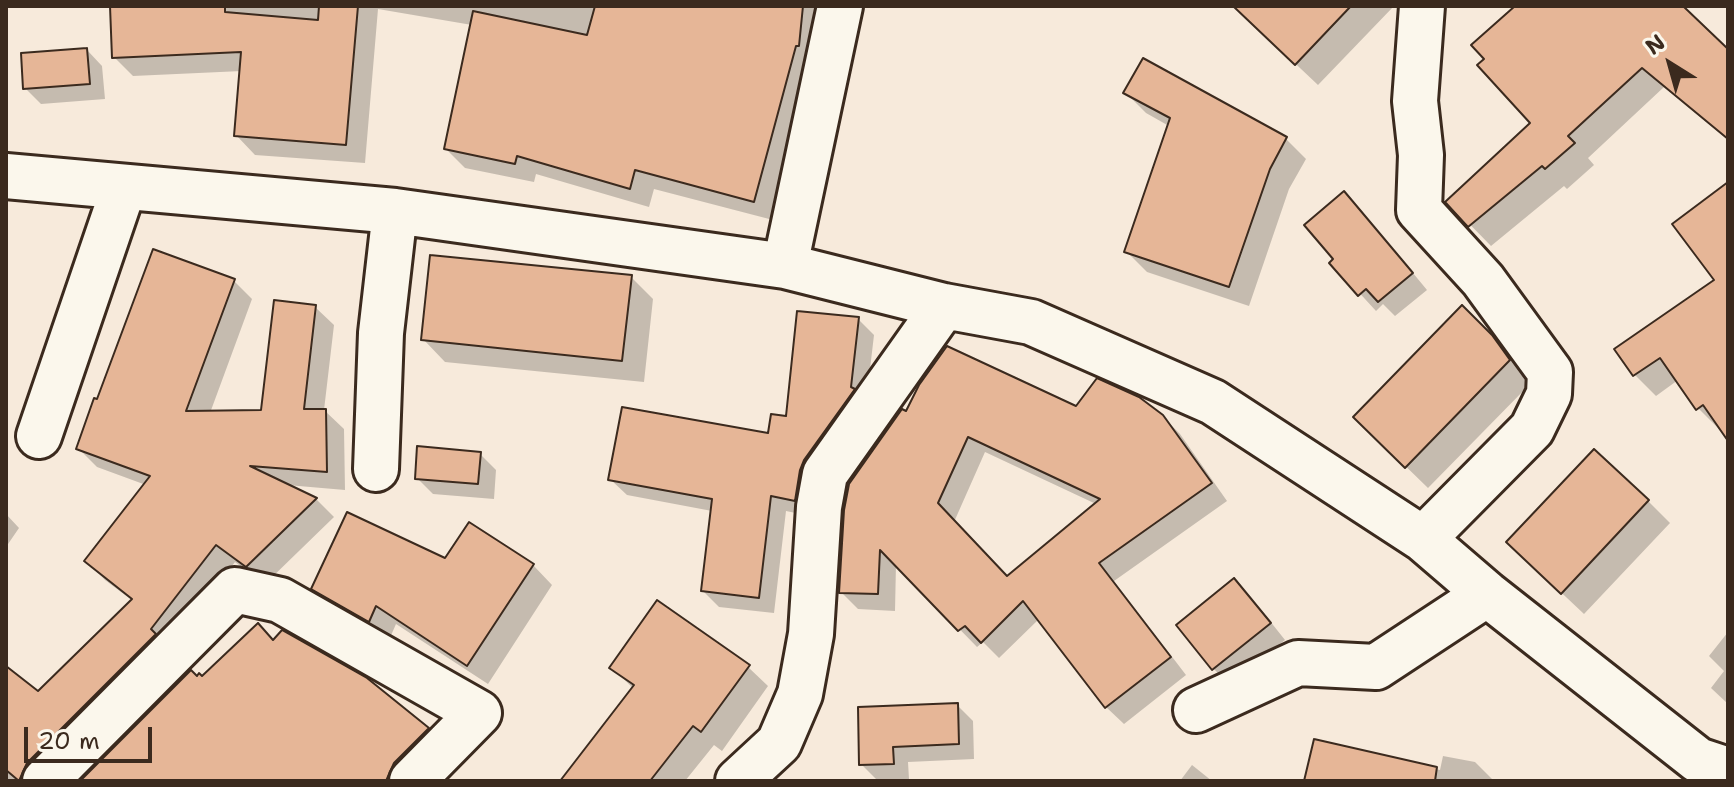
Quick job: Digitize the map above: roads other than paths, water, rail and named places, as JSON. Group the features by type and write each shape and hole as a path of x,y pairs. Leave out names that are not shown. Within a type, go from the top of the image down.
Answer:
{"street":[{"path":"785,266 840,6"},
{"path":"1422,6 1415,101 1421,155 1419,210 1483,280 1550,372 1549,394 1532,429 1423,539"},
{"path":"6,176 395,211 785,266 944,306 1031,322 1213,402 1423,539 1487,594 1708,770"},
{"path":"39,436 124,187"},
{"path":"376,469 381,333 395,211"},
{"path":"738,781 779,743 800,694 811,634 819,507 825,474 944,306"},
{"path":"45,781 235,590 280,600 479,713 412,781"},
{"path":"1196,710 1298,663 1376,667 1487,594"}]}
